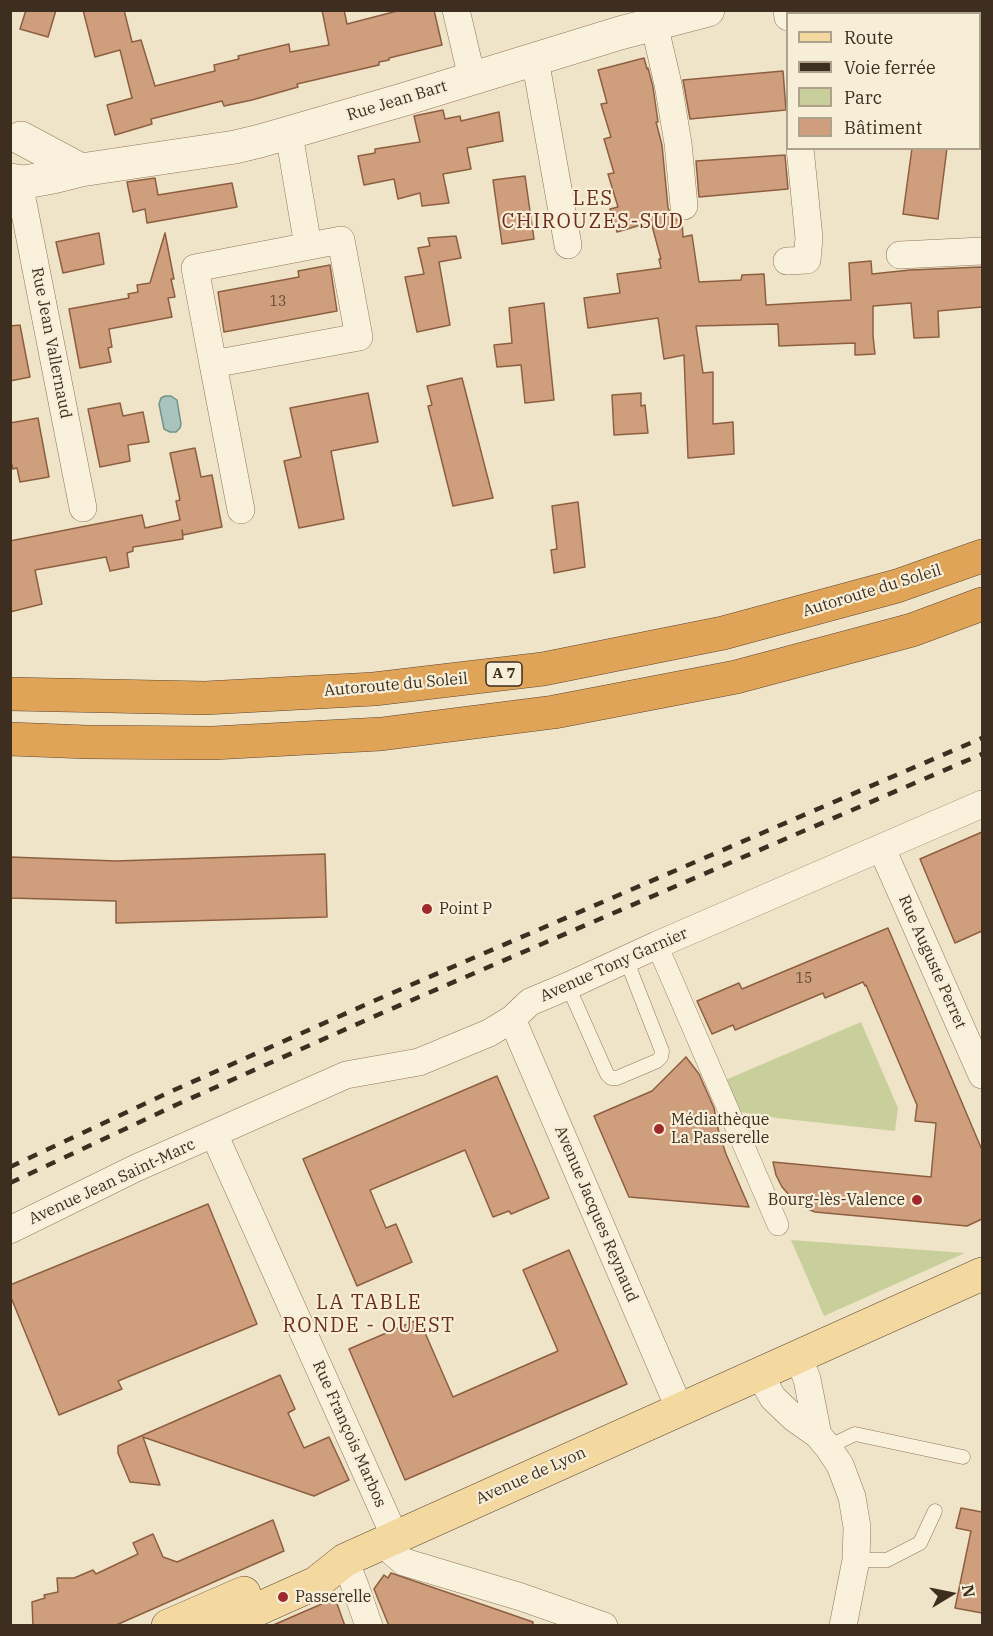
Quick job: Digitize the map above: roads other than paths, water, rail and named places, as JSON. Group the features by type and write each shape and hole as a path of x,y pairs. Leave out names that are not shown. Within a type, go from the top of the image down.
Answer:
{"highway":[{"name":"Autoroute du Soleil","path":"10,694 205,698 374,689 543,669 723,633 897,586 982,556"},
{"path":"10,739 213,743 381,734 554,712 736,677 912,630 982,604"}],"main road":[{"path":"746,1380 982,1274"},
{"name":"Avenue de Lyon","path":"345,1560 746,1380"},
{"path":"168,1626 309,1565 345,1560"},
{"path":"220,1626 316,1583 345,1560"}],"street":[{"path":"456,10 472,78"},
{"name":"Rue Jean Bart","path":"10,182 25,182 81,170 235,147 289,134 535,59 708,10"},
{"path":"654,24 668,84 678,143 684,206"},
{"path":"535,59 568,245"},
{"path":"16,129 81,170"},
{"path":"10,175 15,172 23,150 16,129"},
{"path":"289,134 308,246"},
{"path":"787,261 807,260 809,238 800,150"},
{"name":"Rue Jean Vallernaud","path":"10,182 21,193 83,508"},
{"path":"213,364 359,337 341,240 195,268 213,364 241,510"},
{"path":"900,255 982,251"},
{"name":"Avenue Tony Garnier","path":"214,1134 346,1075 419,1062 489,1033 512,1019 531,1002 982,804"},
{"name":"Rue Auguste Perret","path":"882,849 982,1075"},
{"path":"657,945 778,1225"},
{"name":"Avenue Jacques Reynaud","path":"512,1019 680,1410"},
{"name":"Avenue Jean Saint-Marc","path":"10,1230 136,1168 214,1134"},
{"name":"Rue François Marbos","path":"214,1134 389,1540"},
{"path":"798,1356 807,1379 823,1441"},
{"path":"746,1380 773,1398 823,1441 840,1465 852,1497 857,1527 856,1560 843,1626"},
{"path":"389,1540 404,1562 521,1597 604,1626"},
{"path":"345,1560 369,1626"}],"lane":[{"path":"568,986 607,1074 611,1078 617,1078 657,1061 662,1051 626,959"},
{"path":"823,1441 855,1434 963,1457"},
{"path":"856,1560 887,1560 920,1543 935,1511"}],"water":[{"path":"171,396 177,400 181,424 176,432 164,429 159,404 161,398"}],"railway":[{"path":"10,1167 172,1091 376,1000 982,738"},
{"path":"10,1183 178,1104 382,1013 982,754"}],"place":[{"name":"Point P","path":"427,909"},
{"name":"Médiathèque La Passerelle","path":"659,1129"},
{"name":"Bourg-lès-Valence","path":"917,1200"},
{"name":"Passerelle","path":"283,1597"}],"district":[{"name":"LES CHIROUZES-SUD","path":"593,210"},
{"name":"LA TABLE RONDE - OUEST","path":"369,1314"}]}
